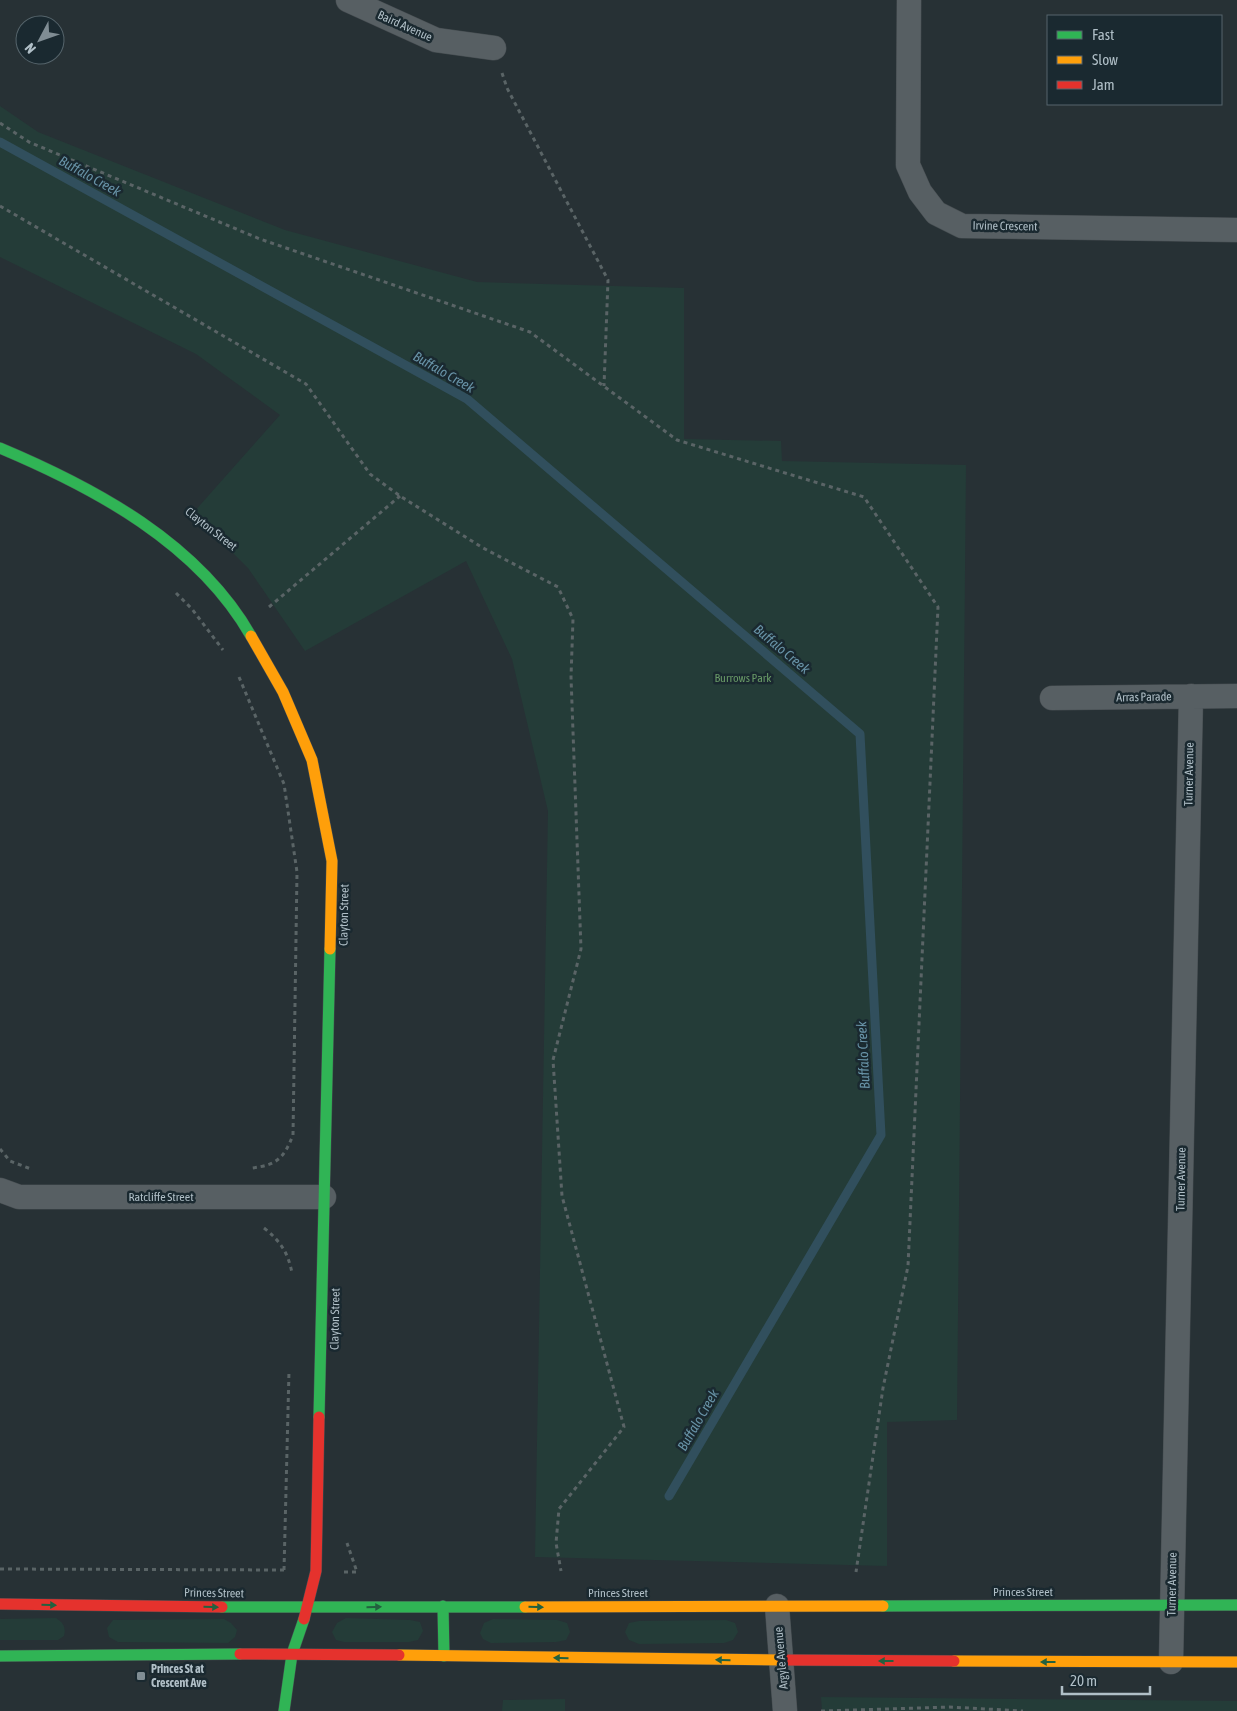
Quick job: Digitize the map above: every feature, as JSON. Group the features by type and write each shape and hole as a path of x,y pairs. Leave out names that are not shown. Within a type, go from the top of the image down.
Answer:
{"street":[{"name":"Baird Avenue","path":"348,0 436,40 494,48"},
{"name":"Irvine Crescent","path":"909,0 908,165 920,192 936,213 962,226 1237,230"},
{"name":"Clayton Street","path":"0,448 47,468 112,502 181,554 213,585 240,617 283,692 312,760 332,861 316,1571 308,1608 292,1654 284,1711"},
{"name":"Turner Avenue","path":"1171,1662 1191,696"},
{"name":"Arras Parade","path":"1052,698 1237,696"},
{"name":"Ratcliffe Street","path":"0,1190 19,1197 324,1197"},
{"name":"Princes Street","path":"0,1604 308,1608 443,1606 1237,1605"},
{"path":"443,1606 444,1656"},
{"name":"Argyle Avenue","path":"777,1606 785,1711"},
{"path":"0,1656 292,1654 780,1660 1237,1662"}],"path":[{"path":"494,48 506,88 608,280 604,386"},
{"path":"0,123 29,142 260,239 530,332 677,440 864,497 938,607 908,1266 883,1388 856,1572"},
{"path":"0,206 306,384 370,474 400,496 483,548 558,587 573,619 571,677 581,949 553,1060 562,1196 624,1427 559,1509 556,1543 562,1571"},
{"path":"269,607 400,496"},
{"path":"173,590 192,609 227,655"},
{"path":"264,600 272,611"},
{"path":"236,672 284,784 297,872 293,1135 285,1154 265,1166"},
{"path":"264,1228 279,1240 289,1256 293,1279"},
{"path":"284,1570 290,1362"},
{"name":"Princes Street","path":"0,1570 284,1570 357,1572 347,1545 347,1535"},
{"path":"821,1711 949,1708 1023,1711"}],"green space":[{"name":"Burrows Park","path":"0,106 38,132 285,230 477,282 684,288 684,439 781,441 782,461 966,465 957,1420 887,1422 887,1566 535,1557 548,811 512,659 466,561 305,651 248,568 193,513 280,415 196,354 0,257"},
{"path":"56,1618 63,1624 65,1631 64,1636 58,1640 0,1640 0,1619"},
{"path":"346,1618 410,1620 420,1622 423,1631 418,1640 409,1642 344,1642 336,1640 332,1632 337,1623"},
{"path":"224,1619 237,1630 235,1637 228,1643 118,1642 109,1637 107,1628 113,1620"},
{"path":"493,1619 557,1620 567,1623 570,1632 566,1640 556,1642 491,1643 483,1639 480,1633 484,1623"},
{"path":"726,1620 735,1623 738,1632 733,1640 724,1643 639,1644 629,1640 625,1632 629,1623 639,1621"},
{"path":"821,1697 1237,1701 1237,1711 822,1711"},
{"path":"565,1699 565,1711 502,1711 503,1700"}],"waterway":[{"name":"Buffalo Creek","path":"0,142 467,399 860,734 881,1135 669,1496"}],"traffic: fast":[{"path":"0,448 72,481 141,522 173,546 203,573 229,603 251,636"},
{"path":"319,1417 330,949"},
{"path":"883,1606 1237,1605"},
{"path":"443,1606 444,1656"},
{"path":"222,1607 525,1607"},
{"path":"284,1711 292,1654 304,1619"},
{"path":"0,1656 240,1654"}],"traffic: slow":[{"path":"251,636 283,692 312,760 332,861 330,949"},
{"path":"525,1607 883,1606"},
{"path":"399,1655 783,1660"},
{"path":"954,1661 1237,1662"}],"traffic: jam":[{"path":"304,1619 316,1571 319,1417"},
{"path":"0,1604 222,1607"},
{"path":"240,1654 399,1655"},
{"path":"783,1660 954,1661"}],"place":[{"name":"Princes St at Crescent Ave","path":"141,1676"}]}
